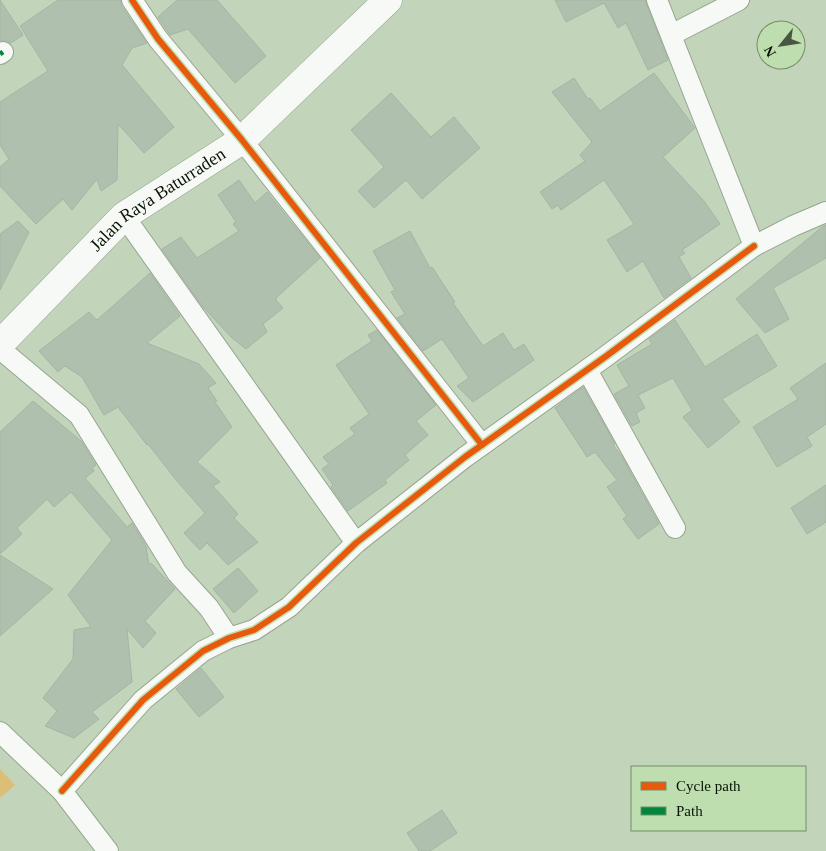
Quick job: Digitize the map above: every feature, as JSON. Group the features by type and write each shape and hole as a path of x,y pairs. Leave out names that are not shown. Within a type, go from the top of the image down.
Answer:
{"main road":[{"name":"Jalan Raya Baturraden","path":"0,344 124,216 242,140 388,0"}],"street":[{"path":"132,0 158,39 242,140 482,445"},
{"path":"657,0 754,246"},
{"path":"671,35 740,0"},
{"path":"62,791 143,700 203,651 229,638 254,630 289,607 356,544 482,445 754,246 826,212"},
{"path":"124,216 356,544"},
{"path":"0,349 79,415 177,573 209,608 229,638"},
{"path":"587,370 675,528"},
{"path":"0,732 62,791 108,851"}],"shaded area":[{"path":"0,769 15,785 0,798"}],"building":[{"path":"0,0 23,35 11,43 0,41"},
{"path":"58,0 120,0 122,7 147,43 132,48 122,65 174,127 144,153 118,124 117,180 101,191 97,179 72,210 63,199 36,224 0,186 0,167 9,159 0,145 0,102 48,71 20,26"},
{"path":"177,0 217,0 266,56 235,83 188,29 170,35 158,17"},
{"path":"555,0 645,0 668,60 648,70 626,23 618,28 604,3 566,22"},
{"path":"654,73 695,128 663,157 704,201 720,224 682,250 685,253 679,257 691,278 664,298 643,261 627,272 607,240 634,224 604,180 561,210 558,205 552,209 540,192 585,161 580,155 592,142 552,92 574,78 588,99 590,98 600,111"},
{"path":"391,93 431,137 454,117 480,148 422,199 406,180 374,208 358,191 384,167 351,130"},
{"path":"239,180 255,203 267,192 320,258 277,297 276,300 283,308 263,324 267,332 246,349 231,337 203,307 162,249 181,237 197,258 239,231 233,224 236,222 218,195"},
{"path":"18,221 29,232 0,290 0,234"},
{"path":"826,225 826,258 773,288 789,319 765,333 736,299"},
{"path":"410,231 430,268 432,267 455,302 453,303 483,346 503,333 514,350 524,344 534,360 473,402 457,386 469,378 442,339 423,351 397,318 405,314 391,292 395,290 373,251"},
{"path":"150,273 180,316 147,343 199,364 216,383 208,388 232,427 197,462 220,482 213,486 238,514 234,518 258,542 228,565 207,543 200,550 184,533 205,513 147,445 118,407 104,415 82,377 65,366 58,372 39,351 89,312 97,320"},
{"path":"675,320 705,367 757,334 777,366 722,399 740,422 708,448 683,417 692,410 673,378 638,395 645,408 636,413 640,422 632,426 614,394 629,386 617,365 652,344 649,339"},
{"path":"377,330 436,405 416,421 428,435 405,455 409,460 385,480 387,483 348,511 331,487 333,485 322,469 329,464 323,457 355,434 350,428 369,414 336,365 372,341 368,335"},
{"path":"826,363 826,424 807,437 812,446 777,467 753,427 798,399 790,388"},
{"path":"583,387 615,444 613,445 622,457 659,524 638,539 623,519 627,516 607,487 617,480 595,452 587,457 555,408"},
{"path":"33,401 81,441 96,465 92,468 94,471 85,478 127,527 132,523 146,546 149,565 151,563 175,589 145,621 156,633 143,648 127,629 132,682 92,712 99,719 74,738 45,726 57,711 43,698 73,659 74,630 91,627 68,595 112,540 71,492 54,507 47,499 17,528 22,534 0,554 0,432"},
{"path":"826,485 826,522 807,534 791,508"},
{"path":"0,555 53,589 0,636"},
{"path":"238,568 258,591 234,613 213,589"},
{"path":"201,668 224,697 199,717 176,689"},
{"path":"442,810 457,833 430,851 419,851 407,833"}],"cycle path":[{"path":"132,0 158,39 242,140 482,445"},
{"path":"62,791 143,700 203,651 229,638 254,630 289,607 356,543 465,457 605,357 754,246"}]}
